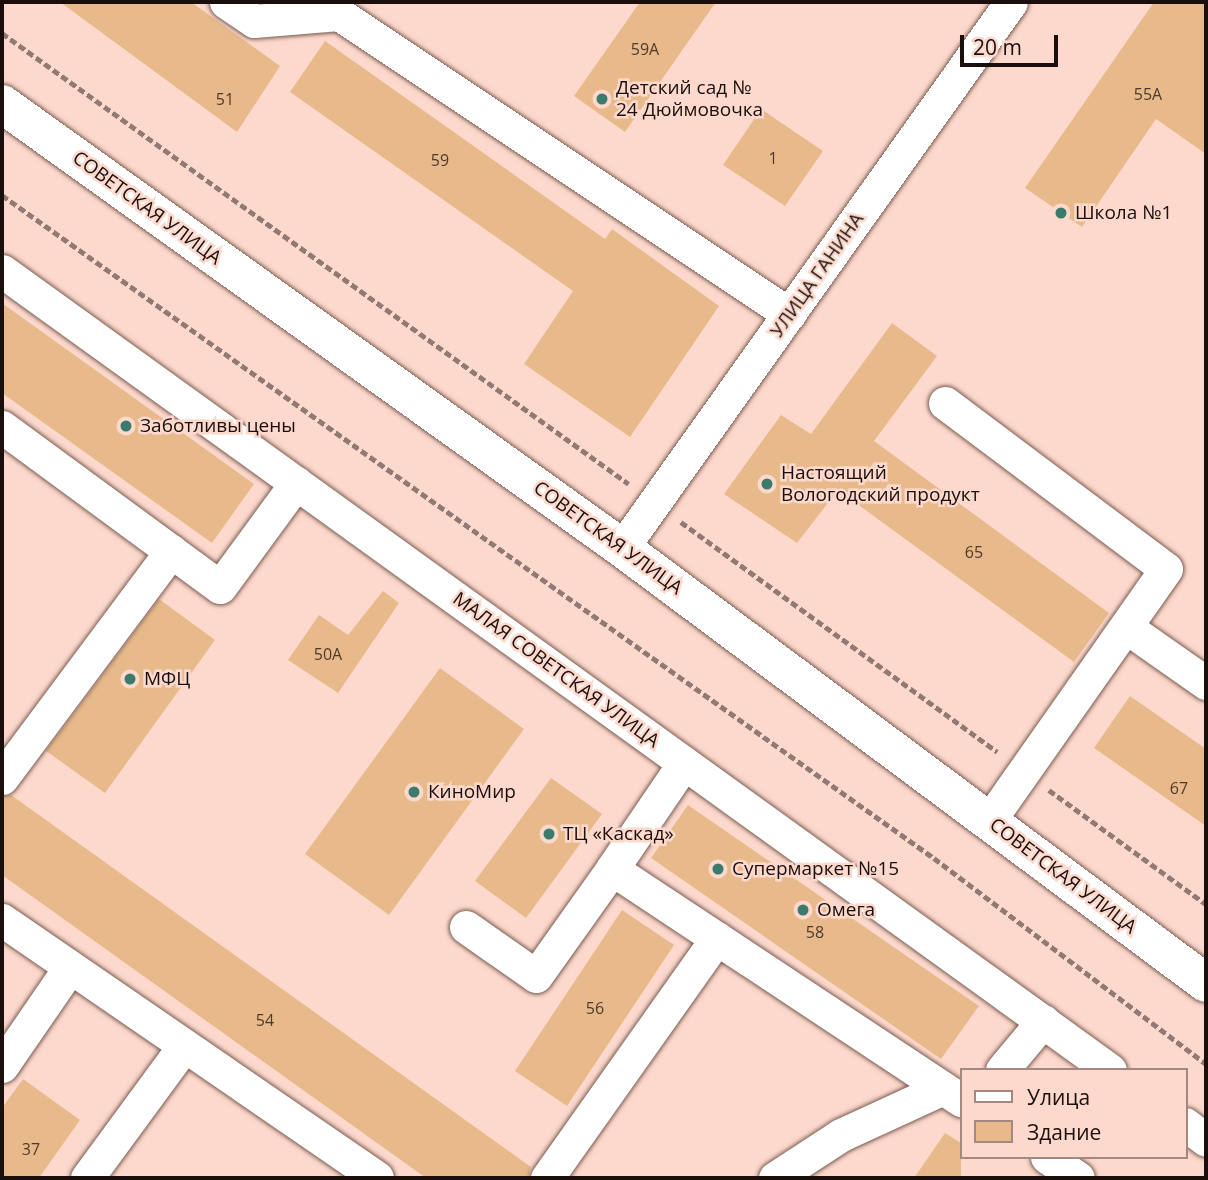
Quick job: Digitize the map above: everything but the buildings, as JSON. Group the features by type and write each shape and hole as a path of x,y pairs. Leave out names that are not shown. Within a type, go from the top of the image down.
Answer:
{"main road":[{"name":"СОВЕТСКАЯ УЛИЦА","path":"2,104 622,548 1206,983"}],"street":[{"path":"226,2 254,22 339,14 789,314"},
{"name":"УЛИЦА ГАНИНА","path":"622,548 1011,2"},
{"name":"МАЛАЯ СОВЕТСКАЯ УЛИЦА","path":"2,271 1107,1068"},
{"path":"945,404 1166,569 989,821"},
{"path":"2,427 220,587 296,483"},
{"path":"2,778 171,551"},
{"path":"1126,627 1206,683"},
{"path":"466,927 536,976 684,763"},
{"path":"612,869 952,1094"},
{"path":"2,920 377,1178"},
{"path":"547,1178 717,938"},
{"path":"2,1066 70,967"},
{"path":"1004,1068 1043,1021"},
{"path":"87,1178 184,1045"},
{"path":"775,1178 841,1135 952,1094"},
{"path":"1187,1126 1206,1140"},
{"path":"1050,1159 1078,1178"}],"path":[{"path":"2,33 1003,756"},
{"path":"2,195 934,858 1206,1064"},
{"path":"1037,781 1206,904"}],"place":[{"name":"Детский сад № 24 Дюймовочка","path":"602,99"},
{"name":"Школа №1","path":"1061,213"},
{"name":"Заботливы цены","path":"126,426"},
{"name":"Настоящий Вологодский продукт","path":"767,484"},
{"name":"МФЦ","path":"130,679"},
{"name":"КиноМир","path":"414,792"},
{"name":"ТЦ «Каскад»","path":"549,834"},
{"name":"Супермаркет №15","path":"718,869"},
{"name":"Омега","path":"803,910"}]}
